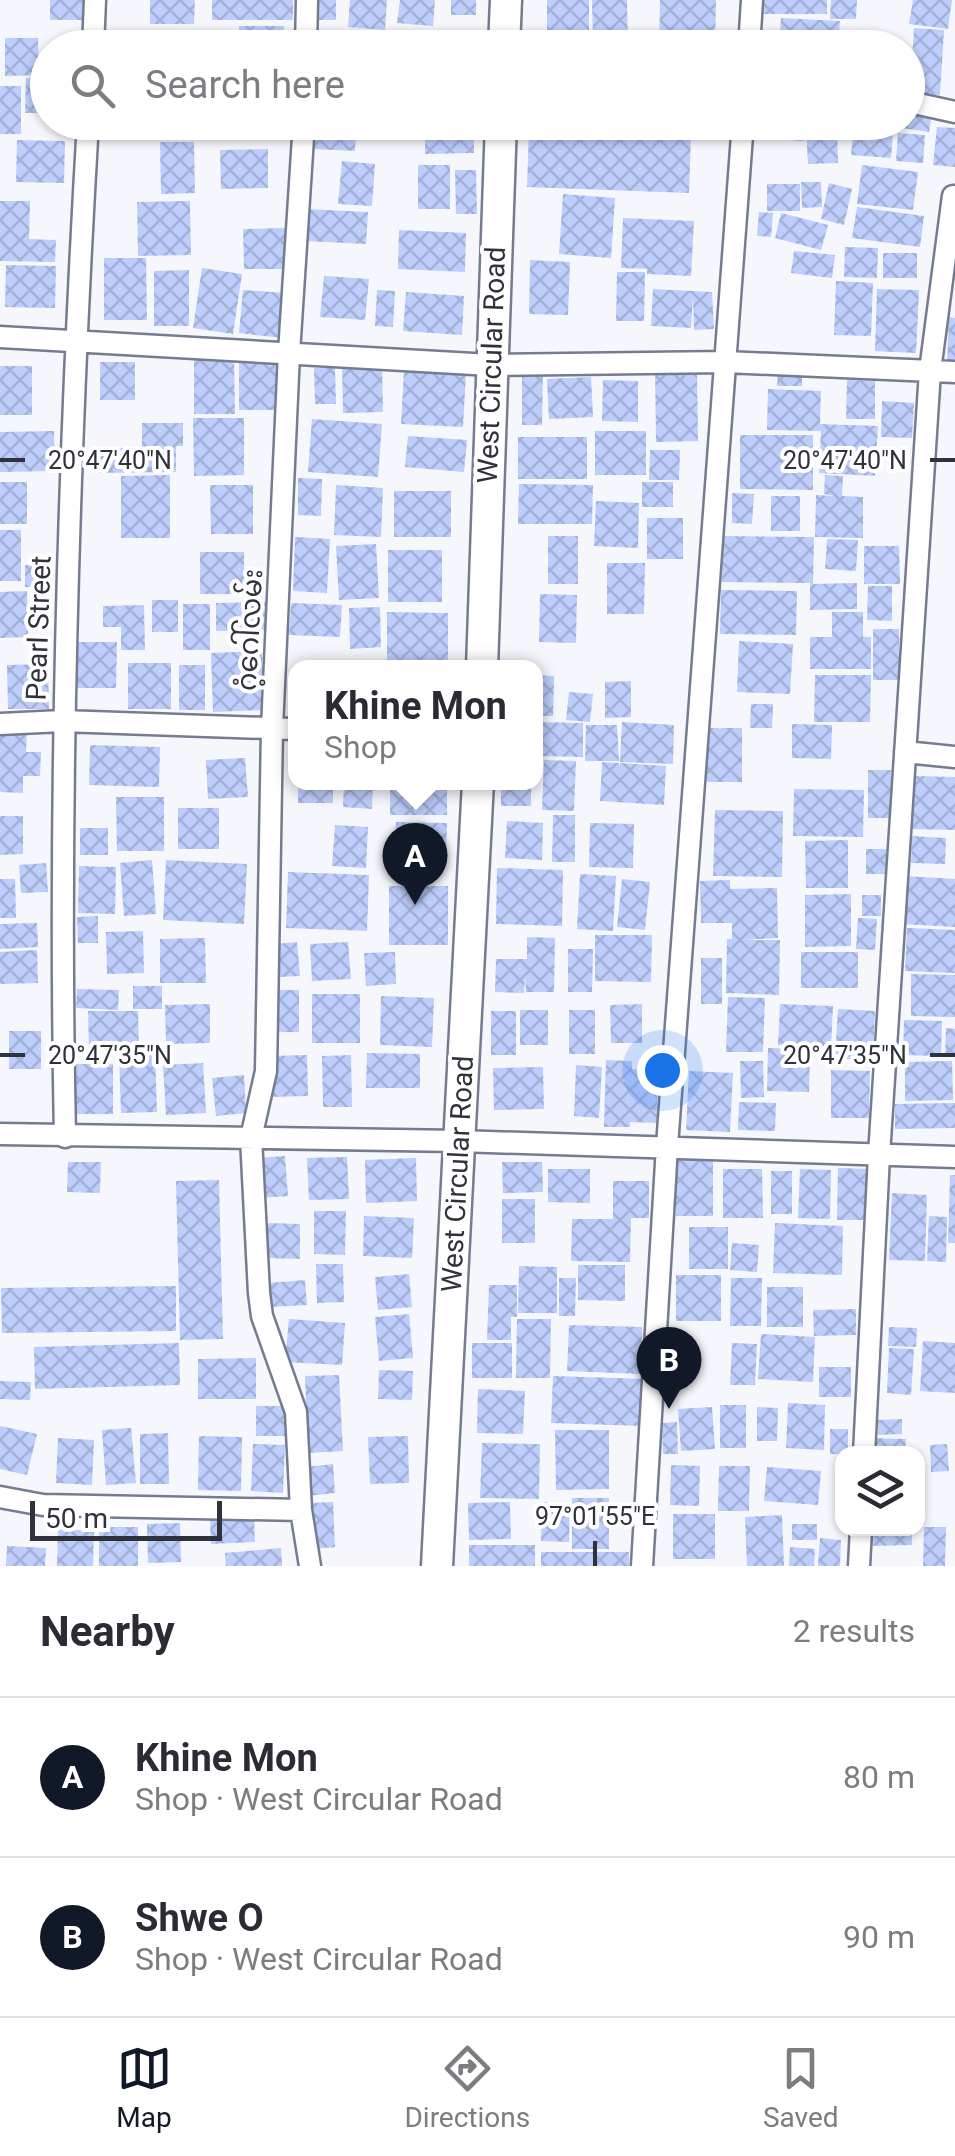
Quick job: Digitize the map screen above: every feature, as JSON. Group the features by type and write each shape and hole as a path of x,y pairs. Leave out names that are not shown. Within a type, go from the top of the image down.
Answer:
{"street":[{"path":"94,30 96,0"},
{"path":"306,30 307,0"},
{"path":"505,30 506,0"},
{"path":"750,30 752,0"},
{"path":"925,105 955,112"},
{"name":"Pearl Street","path":"64,1137 62,721 87,140"},
{"name":"ဂံ့ဂေါ်လမ်း","path":"303,140 272,729 266,1071 251,1138 262,1316 296,1412 301,1510 310,1566"},
{"name":"West Circular Road","path":"482,660 499,140"},
{"path":"642,1566 667,1146 742,140"},
{"path":"864,1446 879,1155 930,372 953,196"},
{"path":"0,337 490,364 726,362 955,372"},
{"path":"0,724 62,721 288,729"},
{"path":"905,752 955,756"},
{"name":"West Circular Road","path":"437,1566 478,790"},
{"path":"0,1134 667,1146 955,1157"},
{"path":"0,1497 43,1505 301,1510"},
{"path":"859,1566 860,1536"}],"building":[{"path":"50,0 87,0 87,20 50,20"},
{"path":"150,0 195,0 194,24 150,24"},
{"path":"212,0 293,0 293,20 212,20"},
{"path":"311,0 336,0 336,20 311,20"},
{"path":"350,0 387,0 385,30 348,27"},
{"path":"400,0 435,0 433,26 397,23"},
{"path":"451,0 476,0 476,15 451,15"},
{"path":"547,0 589,0 589,30 547,30"},
{"path":"592,0 627,0 628,30 593,30"},
{"path":"660,0 716,0 715,30 659,30"},
{"path":"762,0 827,0 827,14 762,14"},
{"path":"831,0 857,0 856,19 830,19"},
{"path":"913,0 952,0 948,29 909,24"},
{"path":"781,18 840,21 839,30 780,30"},
{"path":"239,26 284,26 284,30 239,30"},
{"path":"914,28 944,30 940,95 925,94 925,30"},
{"path":"5,38 30,38 30,75 5,76"},
{"path":"26,78 30,78 30,113 25,113"},
{"path":"0,86 21,86 21,134 0,134"},
{"path":"925,113 932,114 929,132 925,131"},
{"path":"937,127 955,128 955,167 933,165"},
{"path":"17,140 65,141 64,183 16,182"},
{"path":"313,140 355,140 355,151 313,149"},
{"path":"425,140 474,140 474,153 425,154"},
{"path":"529,140 691,140 689,193 527,187"},
{"path":"807,140 837,140 838,163 808,164"},
{"path":"852,140 892,140 891,158 851,155"},
{"path":"898,140 925,140 923,163 896,161"},
{"path":"160,142 194,142 195,193 161,194"},
{"path":"268,149 268,188 221,189 220,150"},
{"path":"342,161 375,164 372,206 338,204"},
{"path":"418,165 450,165 450,209 418,209"},
{"path":"862,165 918,172 913,210 857,204"},
{"path":"455,170 476,170 477,214 456,214"},
{"path":"801,182 821,182 822,207 802,208"},
{"path":"829,183 852,189 844,225 821,219"},
{"path":"767,184 800,184 800,211 767,211"},
{"path":"563,194 615,198 611,258 559,254"},
{"path":"0,201 30,201 29,239 56,240 55,262 0,261"},
{"path":"190,201 191,255 138,256 137,202"},
{"path":"857,207 924,216 920,247 852,238"},
{"path":"306,209 368,212 366,244 305,241"},
{"path":"759,212 773,213 771,237 757,236"},
{"path":"781,213 828,225 821,250 775,238"},
{"path":"623,218 694,221 691,276 647,274 647,269 621,268"},
{"path":"286,228 286,269 244,269 243,229"},
{"path":"399,230 466,233 465,272 398,269"},
{"path":"845,247 878,248 877,278 844,277"},
{"path":"794,251 835,255 832,278 791,273"},
{"path":"883,253 917,253 917,278 883,278"},
{"path":"104,258 146,258 147,320 104,320"},
{"path":"530,260 570,262 568,315 529,314"},
{"path":"6,265 56,266 55,308 5,307"},
{"path":"202,268 242,274 233,334 193,328"},
{"path":"189,270 189,326 154,326 154,271"},
{"path":"617,272 645,272 644,321 616,321"},
{"path":"324,276 369,279 365,320 320,317"},
{"path":"836,281 873,283 871,336 834,335"},
{"path":"653,289 712,292 714,329 694,330 693,297 691,328 651,326"},
{"path":"877,289 919,290 916,353 875,351"},
{"path":"243,290 286,293 282,338 239,333"},
{"path":"377,290 395,291 393,327 375,326"},
{"path":"406,292 464,296 462,335 403,331"},
{"path":"949,317 955,318 955,364 947,363"},
{"path":"194,356 234,356 235,414 194,414"},
{"path":"239,356 276,356 276,410 239,410"},
{"path":"100,362 135,362 135,400 100,400"},
{"path":"382,363 383,412 343,413 342,364"},
{"path":"522,365 543,365 542,425 522,425"},
{"path":"0,366 32,366 32,415 0,415"},
{"path":"697,367 698,441 656,442 655,368"},
{"path":"314,368 335,368 336,404 315,404"},
{"path":"404,371 466,374 463,427 401,424"},
{"path":"778,371 802,372 802,386 777,386"},
{"path":"591,377 593,417 549,419 547,379"},
{"path":"603,380 638,381 638,422 602,421"},
{"path":"847,380 875,381 875,419 846,419"},
{"path":"768,389 821,391 820,424 878,426 875,476 819,473 821,431 767,430"},
{"path":"882,401 914,403 912,438 881,437"},
{"path":"193,418 244,418 244,475 194,476"},
{"path":"312,419 382,424 378,477 308,472"},
{"path":"142,423 183,423 183,446 176,446 176,472 94,473 94,448 142,448"},
{"path":"54,431 55,471 0,472 0,432"},
{"path":"595,431 646,431 646,475 595,475"},
{"path":"740,435 813,435 813,490 740,489"},
{"path":"408,436 467,440 464,472 405,467"},
{"path":"518,437 587,437 587,479 518,479"},
{"path":"650,450 680,450 679,480 649,480"},
{"path":"170,475 170,538 121,538 121,476"},
{"path":"825,475 843,476 842,496 863,497 863,538 815,537 816,495 835,496 824,494"},
{"path":"298,478 322,479 321,516 298,515"},
{"path":"0,482 27,482 27,524 0,524"},
{"path":"642,482 673,482 673,507 642,507"},
{"path":"519,484 593,485 592,524 518,524"},
{"path":"210,485 253,485 253,534 211,534"},
{"path":"336,485 383,488 381,537 334,535"},
{"path":"394,491 451,491 451,537 394,537"},
{"path":"732,493 754,494 752,524 732,523"},
{"path":"771,496 800,496 800,531 771,531"},
{"path":"596,501 639,503 638,548 594,546"},
{"path":"647,518 683,518 683,559 647,559"},
{"path":"0,530 21,530 21,581 0,581"},
{"path":"548,536 578,536 578,584 548,584"},
{"path":"723,536 814,537 813,584 857,583 857,609 810,610 810,583 722,582"},
{"path":"295,537 330,539 327,593 293,591"},
{"path":"827,539 858,540 856,571 825,569"},
{"path":"376,544 379,598 339,600 336,546"},
{"path":"864,546 899,546 900,584 864,584"},
{"path":"388,550 442,550 442,602 388,602"},
{"path":"200,552 244,552 244,594 200,594"},
{"path":"607,563 645,563 644,614 607,614"},
{"path":"25,565 52,565 52,587 25,587"},
{"path":"868,586 892,586 892,621 867,620"},
{"path":"721,590 797,591 796,635 720,634"},
{"path":"27,591 28,637 0,638 0,592"},
{"path":"540,594 577,595 576,643 539,642"},
{"path":"152,600 178,600 178,632 152,632"},
{"path":"269,602 270,630 216,631 216,603"},
{"path":"291,603 342,605 340,637 289,635"},
{"path":"183,604 210,604 210,650 183,650"},
{"path":"144,605 145,650 121,650 121,627 103,627 103,606"},
{"path":"380,607 381,647 350,649 349,608"},
{"path":"387,612 448,613 448,660 387,660"},
{"path":"832,612 863,612 863,637 871,637 871,669 810,669 810,637 832,637"},
{"path":"873,629 899,629 900,680 873,680"},
{"path":"739,641 793,644 790,694 737,692"},
{"path":"76,642 117,642 116,688 75,688"},
{"path":"262,651 264,710 213,712 211,653"},
{"path":"128,663 171,663 171,709 128,709"},
{"path":"48,664 49,709 8,709 7,665"},
{"path":"179,665 205,665 205,710 179,710"},
{"path":"543,675 554,676 553,716 543,716"},
{"path":"815,675 871,675 870,722 814,722"},
{"path":"631,681 631,717 605,718 605,682"},
{"path":"569,692 593,694 590,722 566,720"},
{"path":"751,704 773,704 772,728 750,728"},
{"path":"543,722 583,723 583,757 543,756"},
{"path":"622,722 674,725 673,764 620,762"},
{"path":"792,724 832,725 831,759 792,758"},
{"path":"586,725 617,725 619,761 585,761"},
{"path":"0,728 27,729 26,752 41,752 40,776 23,776 23,793 0,792"},
{"path":"707,728 742,728 742,782 707,782"},
{"path":"90,745 160,747 159,787 89,785"},
{"path":"245,758 248,797 208,799 206,760"},
{"path":"544,760 576,761 574,811 542,810"},
{"path":"602,762 619,763 619,767 620,763 666,766 664,805 600,801"},
{"path":"868,770 891,770 892,818 868,818"},
{"path":"913,776 955,777 955,830 911,829"},
{"path":"794,789 864,790 863,837 793,836"},
{"path":"298,790 333,790 333,803 298,803"},
{"path":"344,790 373,790 372,809 343,807"},
{"path":"390,790 447,790 447,815 390,815"},
{"path":"501,790 531,790 531,806 501,806"},
{"path":"116,797 164,797 164,851 117,851"},
{"path":"178,808 219,808 219,849 178,849"},
{"path":"715,810 783,811 782,877 713,876"},
{"path":"553,815 575,815 575,862 552,862"},
{"path":"0,816 23,816 23,854 0,855"},
{"path":"507,821 543,823 542,860 505,858"},
{"path":"396,822 447,823 446,852 395,851"},
{"path":"590,823 634,824 633,868 589,867"},
{"path":"335,825 368,827 366,868 332,866"},
{"path":"80,828 108,828 108,855 80,855"},
{"path":"912,836 946,838 945,864 911,863"},
{"path":"848,840 848,888 806,888 805,841"},
{"path":"866,849 886,849 886,874 866,874"},
{"path":"152,860 156,914 124,916 120,863"},
{"path":"166,860 247,864 244,924 163,920"},
{"path":"46,863 48,892 21,893 19,865"},
{"path":"79,866 116,867 115,914 78,913"},
{"path":"497,868 563,870 562,926 496,924"},
{"path":"288,872 369,875 367,931 286,928"},
{"path":"580,874 616,876 613,931 577,929"},
{"path":"904,876 955,879 955,927 902,924"},
{"path":"0,879 15,879 16,918 0,918"},
{"path":"622,879 650,882 645,930 617,927"},
{"path":"730,880 730,889 777,888 778,938 744,940 780,940 779,995 726,993 727,939 732,939 732,923 701,923 700,881"},
{"path":"389,886 448,886 448,945 389,945"},
{"path":"851,894 851,946 805,947 805,895"},
{"path":"862,895 881,895 881,916 862,916"},
{"path":"98,916 98,943 78,943 77,917"},
{"path":"858,918 877,919 875,950 856,949"},
{"path":"37,923 38,947 0,949 0,924"},
{"path":"907,928 955,930 955,973 905,971"},
{"path":"143,931 144,973 107,974 106,932"},
{"path":"595,935 652,935 651,982 595,981"},
{"path":"527,937 555,938 554,992 526,992 525,976 524,993 495,992 496,959 527,959"},
{"path":"205,938 206,983 160,983 160,939"},
{"path":"297,942 300,976 279,977 276,944"},
{"path":"348,942 351,979 312,981 310,944"},
{"path":"568,949 593,949 592,992 568,992"},
{"path":"37,950 38,983 0,984 0,952"},
{"path":"395,952 396,984 366,986 364,953"},
{"path":"801,952 858,952 858,988 801,988"},
{"path":"701,958 722,958 722,1004 701,1004"},
{"path":"911,974 955,975 955,1017 911,1016"},
{"path":"133,986 162,986 162,1009 133,1009"},
{"path":"77,989 119,990 118,1010 76,1008"},
{"path":"273,990 299,990 299,1032 273,1032"},
{"path":"312,994 360,994 360,1043 312,1043"},
{"path":"381,996 434,998 432,1047 380,1045"},
{"path":"728,997 765,998 763,1052 726,1052"},
{"path":"210,1004 210,1043 166,1044 165,1005"},
{"path":"642,1004 642,1043 611,1043 610,1005"},
{"path":"780,1004 833,1006 831,1047 778,1045"},
{"path":"838,1009 875,1011 873,1061 835,1058"},
{"path":"520,1010 548,1010 548,1045 520,1045"},
{"path":"569,1010 595,1010 595,1054 569,1054"},
{"path":"88,1011 138,1011 139,1050 89,1050"},
{"path":"491,1011 516,1011 516,1055 491,1055"},
{"path":"904,1020 942,1021 941,1056 903,1055"},
{"path":"946,1028 955,1029 955,1057 945,1056"},
{"path":"9,1031 41,1031 41,1069 9,1069"},
{"path":"768,1048 810,1049 809,1092 767,1091"},
{"path":"155,1052 157,1112 121,1113 119,1053"},
{"path":"367,1053 420,1054 420,1088 366,1088"},
{"path":"307,1055 308,1096 269,1097 268,1056"},
{"path":"351,1055 352,1107 323,1107 322,1056"},
{"path":"606,1060 632,1061 632,1069 658,1070 657,1123 630,1122 630,1127 604,1127"},
{"path":"740,1061 763,1061 764,1097 741,1098"},
{"path":"952,1061 953,1100 905,1101 905,1062"},
{"path":"203,1063 206,1113 166,1115 163,1065"},
{"path":"75,1064 113,1064 113,1114 75,1114"},
{"path":"576,1065 602,1067 599,1118 574,1116"},
{"path":"543,1067 544,1109 494,1110 493,1068"},
{"path":"831,1070 870,1071 869,1118 831,1118"},
{"path":"689,1071 733,1073 730,1132 686,1130"},
{"path":"244,1075 246,1113 216,1116 212,1078"},
{"path":"739,1102 776,1103 775,1131 738,1130"},
{"path":"955,1103 955,1128 895,1129 895,1104"},
{"path":"285,1156 288,1196 259,1198 256,1158"},
{"path":"347,1157 349,1199 309,1200 307,1158"},
{"path":"416,1158 417,1201 366,1203 365,1160"},
{"path":"676,1159 713,1159 713,1216 676,1216"},
{"path":"68,1162 101,1162 100,1193 67,1192"},
{"path":"502,1162 542,1162 543,1192 503,1193"},
{"path":"838,1168 868,1169 867,1220 837,1220"},
{"path":"548,1169 590,1169 590,1203 548,1202"},
{"path":"723,1169 762,1169 763,1218 723,1218"},
{"path":"800,1169 831,1170 830,1219 798,1218"},
{"path":"771,1171 792,1171 792,1214 771,1214"},
{"path":"950,1175 955,1175 955,1243 948,1243"},
{"path":"219,1180 223,1339 180,1340 176,1181"},
{"path":"613,1181 649,1181 649,1218 631,1218 630,1262 571,1261 572,1219 613,1219"},
{"path":"892,1193 927,1195 925,1261 889,1260"},
{"path":"502,1199 535,1199 535,1243 502,1243"},
{"path":"314,1211 346,1211 345,1255 314,1254"},
{"path":"364,1216 414,1218 412,1258 363,1256"},
{"path":"929,1216 947,1217 946,1262 927,1261"},
{"path":"266,1223 300,1224 300,1259 266,1258"},
{"path":"775,1223 843,1226 842,1275 773,1273"},
{"path":"689,1227 728,1227 728,1269 689,1269"},
{"path":"732,1243 759,1245 757,1272 730,1270"},
{"path":"316,1264 343,1264 344,1302 317,1303"},
{"path":"578,1265 625,1265 625,1301 578,1300"},
{"path":"519,1266 557,1267 557,1313 518,1313"},
{"path":"409,1274 412,1307 378,1310 375,1277"},
{"path":"676,1275 721,1275 721,1321 676,1321"},
{"path":"559,1278 576,1278 575,1316 559,1316"},
{"path":"731,1278 762,1278 761,1326 730,1326"},
{"path":"305,1280 307,1305 270,1307 268,1283"},
{"path":"489,1285 517,1285 517,1317 511,1317 511,1340 487,1340"},
{"path":"176,1286 176,1331 2,1333 1,1288"},
{"path":"767,1287 803,1287 803,1327 767,1327"},
{"path":"856,1309 856,1335 814,1336 813,1310"},
{"path":"409,1314 413,1358 379,1361 375,1317"},
{"path":"289,1319 345,1323 342,1365 285,1362"},
{"path":"517,1319 551,1319 550,1378 516,1378"},
{"path":"569,1325 642,1327 641,1374 567,1371"},
{"path":"889,1327 917,1328 916,1347 888,1346"},
{"path":"761,1334 815,1337 813,1382 758,1379"},
{"path":"923,1341 955,1343 955,1393 920,1391"},
{"path":"179,1343 180,1385 35,1389 34,1347"},
{"path":"472,1343 512,1343 512,1378 472,1378"},
{"path":"732,1343 757,1344 755,1385 730,1385"},
{"path":"889,1348 914,1349 911,1395 887,1393"},
{"path":"256,1358 256,1399 198,1399 198,1359"},
{"path":"819,1367 851,1367 851,1397 819,1397"},
{"path":"379,1370 413,1371 412,1400 378,1399"},
{"path":"339,1375 343,1451 308,1453 305,1376"},
{"path":"553,1376 645,1379 643,1426 551,1423"},
{"path":"0,1381 31,1382 30,1400 0,1399"},
{"path":"478,1389 525,1391 523,1434 477,1433"},
{"path":"788,1403 825,1405 824,1450 786,1448"},
{"path":"720,1405 746,1405 746,1448 720,1448"},
{"path":"256,1406 288,1406 288,1436 256,1436"},
{"path":"712,1407 715,1449 681,1451 678,1409"},
{"path":"757,1407 778,1408 777,1441 757,1441"},
{"path":"902,1419 902,1434 878,1435 878,1420"},
{"path":"677,1422 678,1454 663,1454 662,1423"},
{"path":"0,1426 37,1434 27,1475 0,1469"},
{"path":"131,1428 136,1483 106,1485 102,1430"},
{"path":"830,1429 848,1429 848,1446 835,1446 835,1454 830,1454"},
{"path":"555,1430 609,1430 609,1489 556,1490"},
{"path":"168,1433 169,1484 140,1484 140,1434"},
{"path":"199,1436 242,1437 241,1491 198,1490"},
{"path":"408,1436 409,1483 370,1484 368,1437"},
{"path":"58,1438 94,1440 92,1485 56,1483"},
{"path":"870,1438 906,1439 906,1446 870,1446"},
{"path":"482,1443 540,1444 539,1499 480,1498"},
{"path":"253,1444 285,1445 283,1493 251,1491"},
{"path":"947,1444 949,1471 931,1472 930,1445"},
{"path":"333,1464 335,1493 308,1496 305,1467"},
{"path":"671,1465 700,1466 699,1506 670,1505"},
{"path":"719,1466 750,1466 749,1511 718,1511"},
{"path":"767,1467 821,1471 818,1505 764,1501"},
{"path":"572,1498 609,1498 609,1549 572,1549"},
{"path":"333,1502 335,1547 312,1549 309,1503"},
{"path":"510,1502 511,1539 469,1540 468,1503"},
{"path":"542,1502 570,1503 569,1542 541,1541"},
{"path":"673,1514 715,1514 715,1559 673,1559"},
{"path":"782,1515 784,1566 747,1566 745,1517"},
{"path":"254,1518 255,1542 211,1544 210,1520"},
{"path":"180,1523 181,1562 148,1563 147,1524"},
{"path":"792,1524 817,1524 817,1540 792,1540"},
{"path":"99,1527 138,1527 138,1566 99,1566"},
{"path":"925,1527 946,1527 945,1566 923,1566"},
{"path":"58,1529 94,1531 93,1566 57,1566"},
{"path":"870,1536 912,1536 912,1545 870,1546"},
{"path":"820,1538 841,1540 840,1566 818,1566"},
{"path":"469,1545 535,1545 535,1566 469,1566"},
{"path":"7,1546 46,1548 45,1566 6,1566"},
{"path":"790,1547 815,1549 814,1566 789,1566"},
{"path":"281,1548 282,1566 226,1566 225,1553"},
{"path":"541,1552 629,1552 629,1566 541,1566"}],"place":[{"name":"Khine Mon","path":"415,905"},
{"name":"Shwe O","path":"669,1409"}]}
